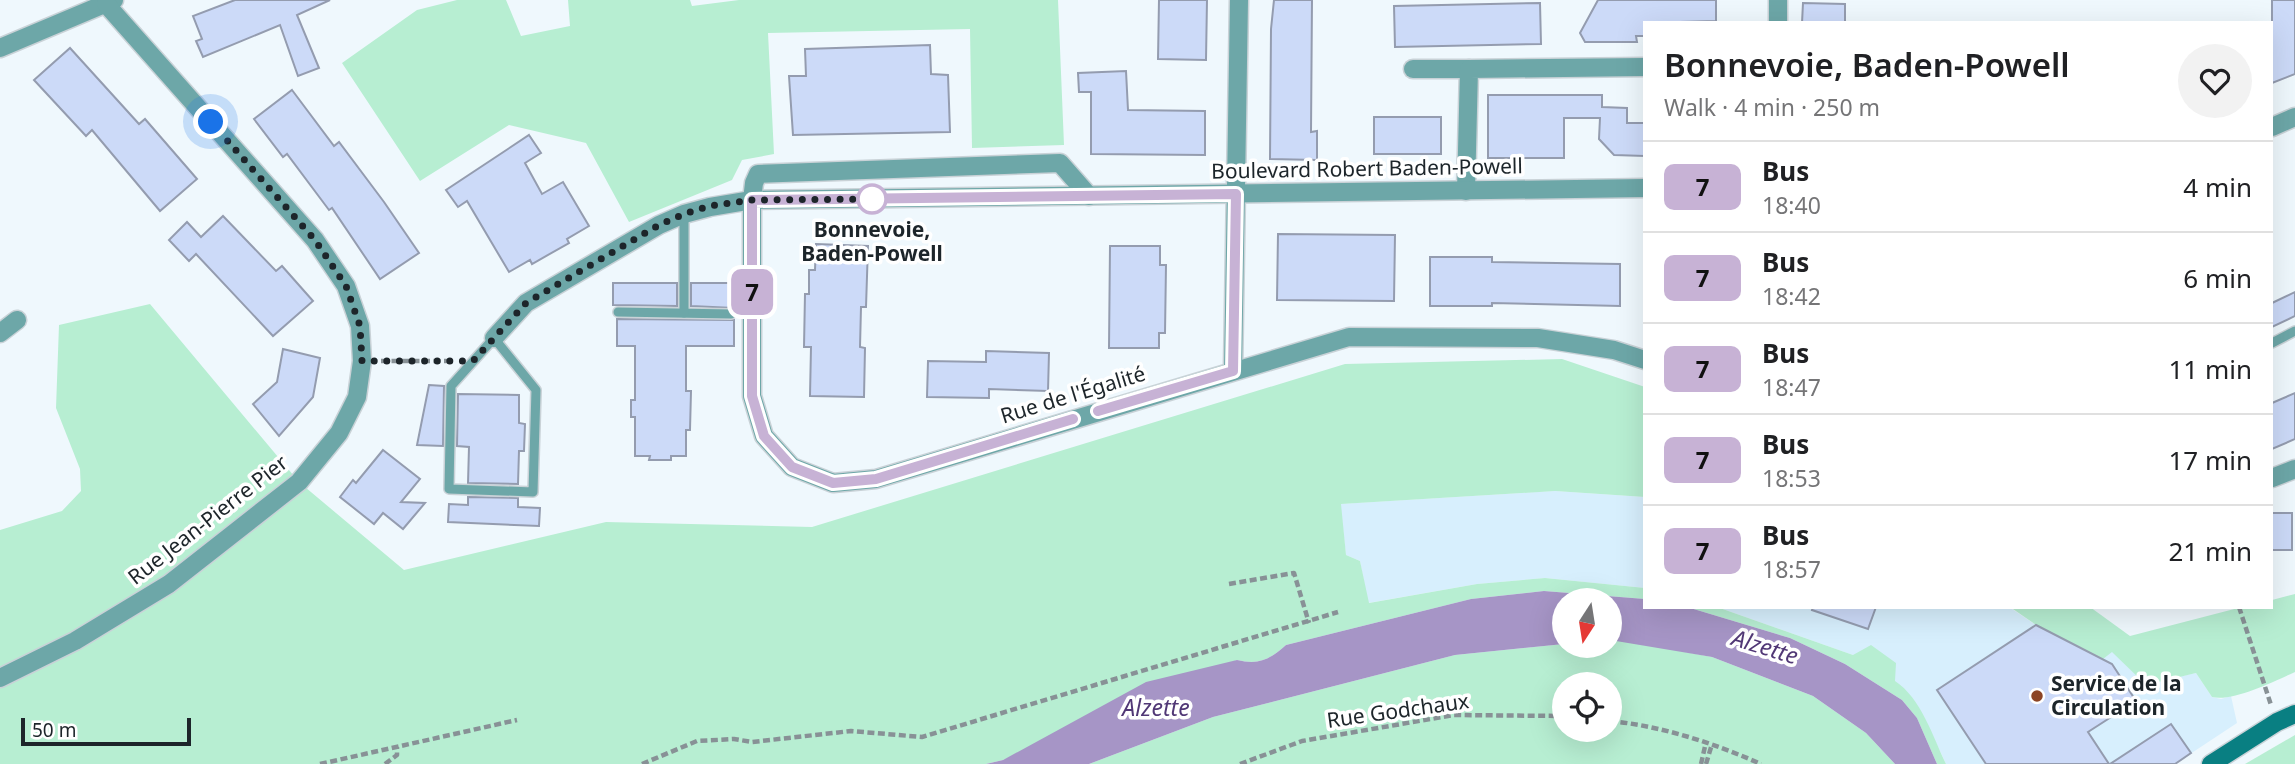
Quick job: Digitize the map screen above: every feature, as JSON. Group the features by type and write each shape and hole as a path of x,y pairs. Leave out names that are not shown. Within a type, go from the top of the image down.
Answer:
{"main road":[{"path":"2211,764 2277,722 2295,714"}],"street":[{"path":"1233,371 1239,0"},
{"path":"1778,0 1778,21"},
{"path":"0,48 110,2"},
{"name":"Rue Jean-Pierre Pier","path":"0,678 75,641 170,584 299,482 339,433 357,397 362,361 360,326 346,286 315,240 110,2"},
{"path":"1413,69 1643,67"},
{"path":"1466,191 1469,69"},
{"path":"2273,127 2295,117"},
{"path":"752,200 758,174 1060,163 1089,196"},
{"name":"Boulevard Robert Baden-Powell","path":"494,338 526,303 659,225 710,206 752,200 1643,188"},
{"name":"Rue de l'Égalité","path":"752,200 752,396 764,436 792,467 833,483 876,479 1349,337 1538,338 1614,350 1643,359"},
{"path":"0,333 17,320"},
{"path":"2273,478 2295,470"}],"lane":[{"path":"684,214 684,313"},
{"path":"618,312 732,314"},
{"path":"2273,342 2295,331"},
{"path":"494,338 536,390 533,492 449,489 451,386 473,361 494,338"}],"path":[{"path":"362,361 473,361"},
{"path":"1229,584 1294,573 1309,623"},
{"path":"2240,609 2267,692"},
{"path":"642,764 697,741 734,739 752,742 851,731 922,737 1309,623 1338,612"},
{"name":"Rue Godchaux","path":"1240,764 1302,741 1454,715 1552,716"},
{"path":"320,764 517,720"},
{"path":"1622,722 1709,743 1761,764"},
{"path":"1701,764 1709,743"},
{"path":"1706,764 1709,743"},
{"path":"385,764 397,755 397,747"}],"shaded area":[{"path":"1555,491 1643,497 1643,588 1545,578 1477,584 1368,603 1360,561 1346,555 1340,504"},
{"path":"1723,609 2012,609 2036,625 2112,651 2145,684 2196,673 2212,697 2221,699 2231,696 2237,723 2175,764 1946,764 1924,717 1853,655"}],"green space":[{"path":"457,0 506,0 521,36 570,26 568,0 690,0 692,6 739,0 1058,0 1064,145 972,148 970,29 768,33 774,154 742,160 732,180 629,222 586,143 509,125 420,181 342,63 417,10"},
{"path":"150,304 299,482 404,570 606,522 812,527 1345,364 1562,359 1643,386 1643,497 1555,491 1341,504 1346,555 1360,561 1369,603 1477,584 1545,578 1643,588 1643,599 1622,597 1622,588 1552,588 1552,592 1471,599 1286,645 1263,660 1237,660 1003,760 986,764 0,764 0,530 62,511 81,491 80,469 56,408 59,325"},
{"path":"2295,594 2295,672 2254,690 2221,698 2212,697 2196,673 2146,685 2112,652 2103,659 2036,625 2013,609 2093,609 2130,636 2234,609 2273,609 2273,600"},
{"path":"1694,609 1723,609 1853,655 1871,645 1896,663 1895,681 1919,708 1946,764 1937,764 1917,718 1902,700 1845,664 1790,638"},
{"path":"1622,640 1712,657 1813,696 1866,733 1895,764 1089,764 1213,717 1455,655 1552,645 1552,658 1622,658"},
{"path":"2295,735 2295,764 2245,764"}],"water":[{"name":"Alzette","path":"1552,592 1552,645 1455,655 1213,717 1089,764 986,764 1003,760 1146,682 1237,660 1263,660 1286,645 1471,599"},
{"name":"Alzette","path":"1622,597 1643,599 1643,609 1694,609 1790,638 1845,664 1902,700 1917,718 1937,764 1895,764 1866,733 1813,696 1712,657 1622,642"}],"building":[{"path":"235,0 330,0 297,15 319,68 298,76 280,25 203,57 196,41 202,39 193,16"},
{"path":"1159,0 1207,0 1206,60 1158,59"},
{"path":"1274,0 1312,0 1311,132 1317,131 1317,160 1270,159 1271,29"},
{"path":"1598,0 1716,0 1716,21 1643,21 1643,36 1636,36 1637,42 1585,42 1580,33"},
{"path":"2272,0 2295,0 2295,74 2273,83 2273,21"},
{"path":"1540,3 1541,44 1395,47 1394,6"},
{"path":"1803,3 1845,4 1845,21 1802,21"},
{"path":"930,45 931,74 948,75 950,132 793,135 789,76 806,76 805,49"},
{"path":"70,48 139,124 145,119 197,179 160,211 92,130 86,136 34,80"},
{"path":"1126,71 1128,110 1205,111 1205,155 1091,154 1091,92 1079,92 1078,73"},
{"path":"292,90 334,146 339,142 419,253 380,279 332,208 329,210 287,154 283,157 254,119"},
{"path":"1488,95 1602,95 1602,107 1627,108 1627,123 1643,123 1643,156 1614,155 1599,139 1600,118 1564,118 1564,158 1488,158"},
{"path":"1374,117 1441,117 1441,154 1374,154"},
{"path":"529,135 541,153 525,163 542,194 563,182 589,226 567,239 569,243 532,264 530,260 509,272 467,201 458,207 446,190"},
{"path":"223,216 276,271 282,266 313,301 273,336 196,254 189,261 169,240 187,222 201,237"},
{"path":"1278,234 1395,235 1394,301 1277,300"},
{"path":"816,244 868,246 866,307 861,307 860,347 865,348 864,397 810,396 811,347 804,347 805,294 809,294 809,270 815,270"},
{"path":"1110,246 1160,246 1160,265 1166,265 1165,333 1159,333 1159,348 1109,348"},
{"path":"1430,257 1492,257 1492,262 1620,264 1620,306 1492,303 1492,306 1430,306"},
{"path":"613,283 677,283 677,306 613,305"},
{"path":"691,283 734,283 734,308 691,306"},
{"path":"2295,292 2295,316 2273,327 2273,303"},
{"path":"617,319 734,320 734,346 686,346 686,391 691,391 686,456 671,456 671,460 649,460 650,456 635,456 635,417 631,417 631,400 635,400 635,346 617,346"},
{"path":"283,349 320,358 313,397 279,436 253,404 277,382"},
{"path":"986,351 1049,353 1048,391 989,389 989,398 927,397 928,361 986,362"},
{"path":"429,385 444,386 443,446 417,445"},
{"path":"2295,393 2295,439 2273,449 2273,403"},
{"path":"458,394 519,395 519,423 525,424 524,451 519,451 518,484 468,483 469,447 457,446"},
{"path":"383,450 420,479 401,502 425,503 403,529 383,513 374,524 340,497 353,480 356,483"},
{"path":"468,497 518,498 518,507 540,508 539,526 448,522 449,504 468,505"},
{"path":"2273,513 2292,513 2292,550 2273,550"},
{"path":"1812,609 1875,609 1868,629"},
{"name":"Service de la Circulation","path":"2036,625 2112,664 2136,701 2088,732 2109,764 1986,764 1937,690"},
{"name":"Service de la Circulation","path":"2171,724 2191,753 2175,764 2110,764"}],"bus line":[{"name":"7","path":"1073,419 876,479 833,483 792,467 764,436 752,396 752,200 1236,194 1233,371 1098,411"}],"place":[{"name":"Bonnevoie, Baden-Powell","path":"872,199"},
{"name":"Service de la Circulation","path":"2037,696"}],"route":[{"path":"211,122 315,240 346,286 360,326 362,361 473,361 526,303 659,225 684,214 710,206 752,200 877,199 872,199"}]}
